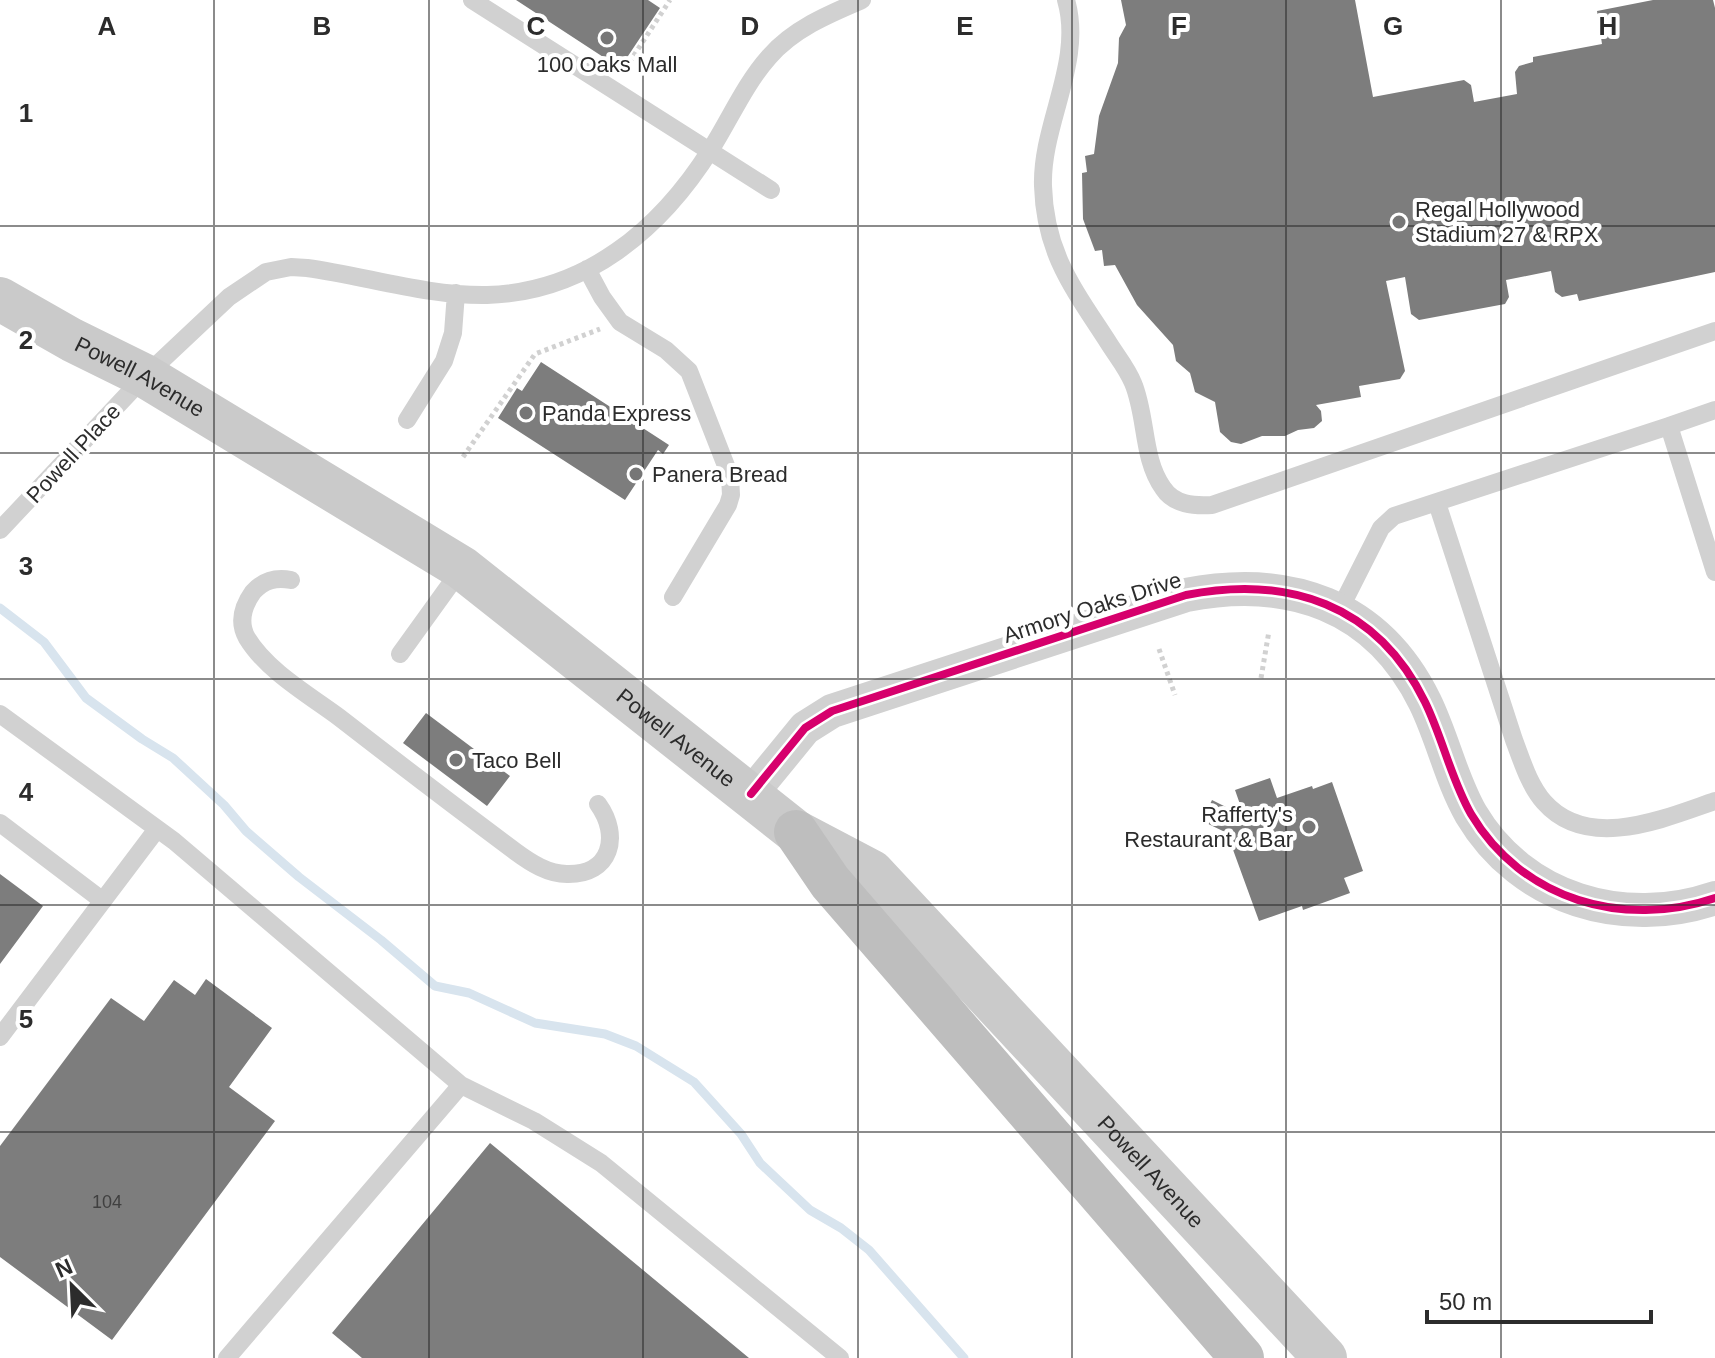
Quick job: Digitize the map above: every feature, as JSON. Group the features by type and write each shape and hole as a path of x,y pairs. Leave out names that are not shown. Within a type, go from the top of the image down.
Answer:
{"highway":[{"path":"796,832 830,882 1242,1358"}],"main road":[{"name":"Powell Avenue","path":"0,299 72,340 145,376 462,568 796,832 872,872 1325,1358"}],"street":[{"name":"Armory Oaks Drive","path":"751,794 805,728 832,711 1151,604 1218,588 1247,587 1301,595 1339,611 1375,635 1394,653 1412,677 1435,725 1458,789 1486,836 1516,866 1553,891 1574,900 1618,910 1659,911 1715,898"}],"lane":[{"path":"472,0 771,190"},
{"name":"Powell Place","path":"0,530 145,376 236,291 255,278 278,268 322,270 456,293 512,292 539,287 609,258 656,221 710,152 769,57 806,27 862,0"},
{"path":"1066,0 1070,45 1043,172 1050,237 1066,278 1133,383 1156,477 1164,491 1177,501 1193,506 1212,505 1715,331"},
{"path":"587,269 620,322 666,350 689,371 730,476 728,505 673,597"},
{"path":"407,420 444,361 453,333 456,293"},
{"path":"1339,611 1386,520 1715,410"},
{"path":"1669,426 1715,572"},
{"path":"1437,503 1514,740 1542,801 1573,821 1616,829 1644,825 1715,801"},
{"path":"400,654 462,568"},
{"path":"291,580 281,578 267,581 250,596 242,617 248,640 272,666 306,693 516,852 532,863 565,874 581,873 595,867 603,859 611,838 611,827 598,804"},
{"path":"0,714 157,829 461,1085 534,1121 601,1163 840,1358"},
{"path":"0,823 103,901"},
{"path":"0,1037 157,829"},
{"path":"227,1358 461,1085"}],"path":[{"path":"611,66 624,72 670,0"},
{"path":"463,457 535,354 620,322"},
{"path":"1261,678 1269,631"},
{"path":"1159,649 1175,695"}],"building":[{"name":"100 Oaks Mall","path":"516,0 648,0 660,8 620,68"},
{"name":"Regal Hollywood Stadium 27 & RPX","path":"1121,0 1355,0 1373,97 1464,80 1471,85 1474,102 1517,94 1515,72 1519,66 1533,62 1533,57 1602,44 1597,11 1653,0 1713,0 1715,272 1579,301 1577,294 1562,297 1555,292 1551,271 1506,280 1509,297 1505,304 1419,320 1411,314 1405,277 1386,281 1405,371 1400,379 1359,386 1361,397 1316,405 1321,411 1322,421 1314,428 1285,436 1262,436 1241,444 1231,442 1220,432 1215,402 1195,392 1190,373 1176,361 1173,345 1137,305 1115,265 1104,266 1102,250 1095,251 1083,219 1082,173 1087,172 1085,156 1094,154 1099,116 1118,63 1119,38 1126,25"},
{"path":"541,362 669,445 663,454 658,450 625,500 498,418 517,388 522,391"},
{"name":"Taco Bell","path":"426,713 510,776 487,806 403,743"},
{"path":"1270,778 1277,798 1332,782 1363,871 1344,878 1350,893 1303,910 1302,906 1259,921 1225,832 1202,821 1212,800 1236,812 1242,810 1235,790"},
{"path":"0,874 43,906 0,964"},
{"path":"206,979 272,1028 229,1087 275,1121 112,1340 0,1257 0,1146 111,998 144,1021 174,980 195,995"},
{"path":"490,1143 749,1358 362,1358 332,1333"}],"waterway":[{"path":"0,608 44,642 86,698 173,758 224,805 246,831 435,986 469,993 535,1023 605,1034 636,1046 694,1082 741,1134 760,1163 810,1210 841,1228 869,1250 964,1358"}],"cycle path":[{"path":"751,794 805,728 832,711 1186,595 1224,590 1260,590 1294,594 1326,604 1355,620 1382,641 1405,668 1425,702 1471,814 1492,844 1518,868 1547,887 1578,900 1611,908 1646,910 1680,907 1715,898"}],"place":[{"name":"100 Oaks Mall","path":"607,38"},
{"name":"Regal Hollywood Stadium 27 & RPX","path":"1399,222"},
{"name":"Panda Express","path":"526,413"},
{"name":"Panera Bread","path":"636,474"},
{"name":"Taco Bell","path":"456,760"},
{"name":"Rafferty's Restaurant & Bar","path":"1309,827"}]}
